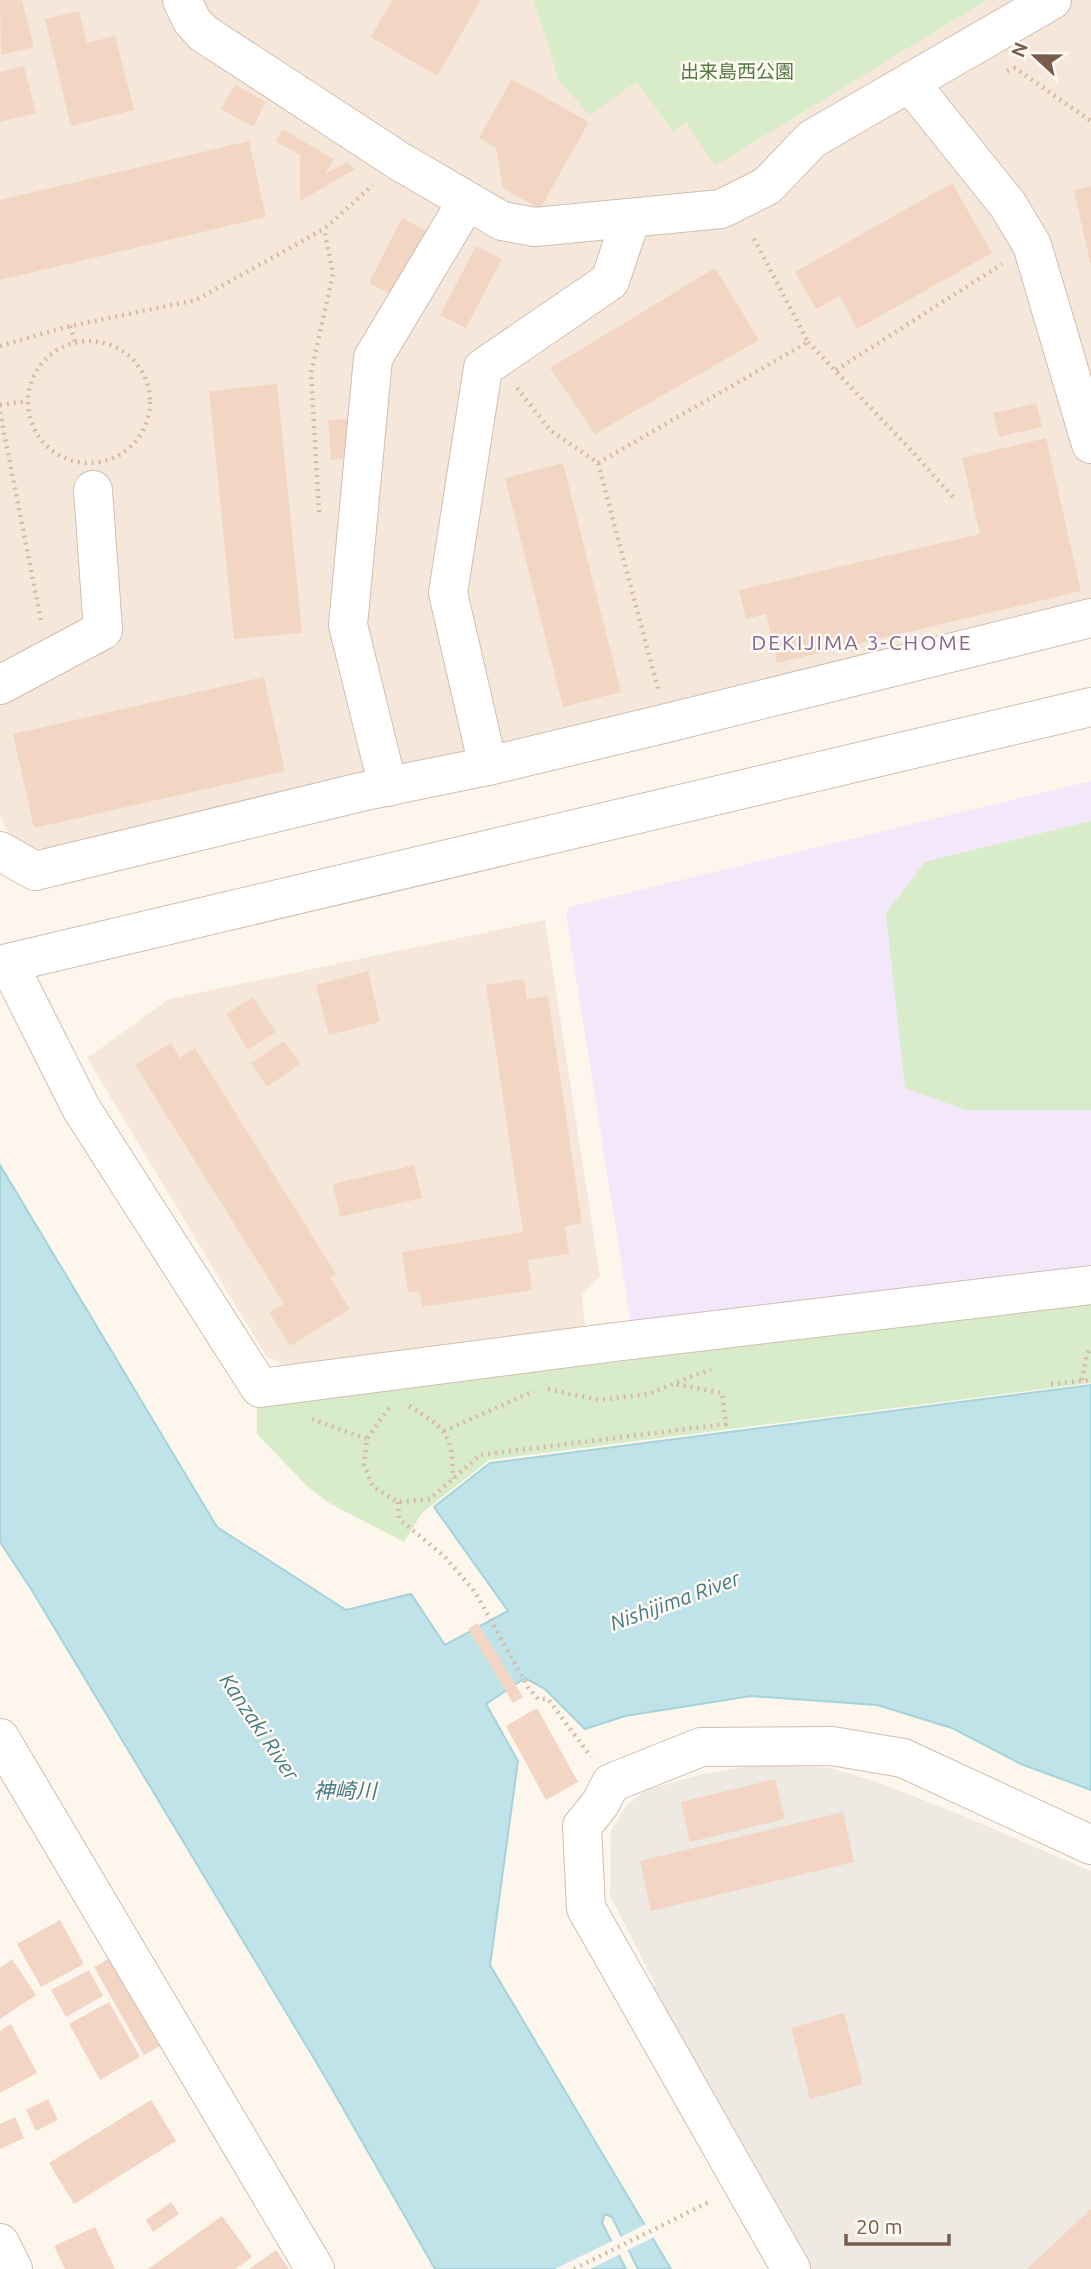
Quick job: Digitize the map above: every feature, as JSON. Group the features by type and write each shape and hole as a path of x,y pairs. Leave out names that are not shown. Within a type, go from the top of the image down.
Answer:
{"street":[{"path":"182,0 192,20 203,33 399,161 502,221 535,227 721,209 767,186 812,139 1052,0"},
{"path":"910,83 1008,205 1032,245 1091,444"},
{"path":"388,787 348,625 373,358 467,201"},
{"path":"488,766 449,593 483,368 610,281 631,218"},
{"path":"0,685 103,630 93,490"},
{"path":"0,851 35,872 667,723 1091,618"},
{"path":"1091,707 4,957 81,1108 260,1388 1091,1285"},
{"path":"0,1738 314,2269"},
{"path":"791,2269 586,1908 582,1826 600,1804 611,1783 701,1748 832,1746 903,1758 1091,1845"},
{"path":"0,2243 13,2269"}],"path":[{"path":"1003,72 1015,68 1091,121"},
{"path":"0,346 69,326 196,300 324,229 399,161"},
{"path":"736,202 808,341 953,497"},
{"path":"836,370 1032,245"},
{"path":"69,326 75,342"},
{"path":"94,341 111,345 128,355 140,368 147,383 148,416 142,431 120,454 105,461 71,461 55,454 42,442 33,428 28,410 33,376 44,360 58,349 75,342 94,341"},
{"path":"598,463 808,341"},
{"path":"483,368 514,384 550,430 598,463 667,723"},
{"path":"0,405 28,401"},
{"path":"0,412 49,659"},
{"path":"1082,1380 1087,1354 1091,1348"},
{"path":"1051,1384 1091,1380"},
{"path":"396,1398 367,1439 364,1465 373,1487 398,1502 430,1499 480,1455 726,1424 722,1393 674,1384"},
{"path":"444,1431 541,1388"},
{"path":"406,1405 444,1431 453,1452 453,1479"},
{"path":"307,1417 367,1439"},
{"path":"398,1502 400,1519 444,1556 475,1592 528,1687 538,1699 548,1699 611,1783"},
{"path":"574,2269 711,2201"}],"shaded area":[{"path":"0,0 533,0 559,79 589,115 637,82 673,132 686,122 715,166 987,0 1091,0 1091,602 38,857 17,848 0,817"},
{"path":"1091,781 1091,1265 631,1324 566,914 569,907"},
{"path":"545,920 600,1276 582,1295 585,1328 294,1369 266,1356 87,1058 169,999"},
{"path":"762,1764 830,1768 877,1782 1091,1871 1091,2269 810,2269 644,1992 656,1986 610,1895 611,1831 626,1806 646,1790 703,1774"}],"green space":[{"name":"出来島西公園","path":"533,0 987,0 715,166 686,122 673,132 637,82 589,115 559,80"},
{"path":"1091,821 1091,1110 966,1110 905,1088 886,913 925,862"},
{"path":"1091,1303 1091,1383 489,1460 422,1513 404,1542 329,1503 308,1487 257,1434 257,1406"}],"water":[{"path":"0,1165 217,1527 346,1610 411,1594 445,1645 508,1611 434,1507 490,1463 1091,1385 1091,1790 1021,1764 952,1728 877,1705 751,1696 625,1716 585,1729 545,1689 525,1678 486,1704 518,1761 490,1965 671,2269 638,2269 612,2217 605,2214 602,2223 626,2269 435,2269 324,2075 0,1542"}],"pier":[{"path":"648,2223 656,2236 626,2251 619,2238"},
{"path":"614,2240 622,2253 590,2269 555,2269"}],"building":[{"path":"0,0 22,0 34,47 1,55"},
{"path":"392,0 481,0 437,76 371,37"},
{"path":"79,11 87,43 115,36 134,110 71,126 45,19"},
{"path":"24,66 36,113 0,122 0,72"},
{"path":"512,79 589,122 540,209 503,188 496,148 479,138"},
{"path":"235,85 266,102 253,127 221,109"},
{"path":"282,129 334,159 325,174 347,162 355,169 300,201 300,155 276,142"},
{"path":"249,141 266,217 0,280 0,200"},
{"path":"952,183 992,253 857,329 840,296 816,309 795,272"},
{"path":"1091,186 1091,262 1090,262 1074,190"},
{"path":"402,218 427,231 394,296 369,283"},
{"path":"476,246 502,259 466,328 440,315"},
{"path":"715,268 759,340 595,434 550,368"},
{"path":"277,384 302,633 234,639 209,391"},
{"path":"1036,403 1042,427 999,437 993,413"},
{"path":"349,419 352,458 331,460 328,420"},
{"path":"1046,438 1081,591 777,663 766,614 746,619 739,590 980,534 962,458"},
{"path":"563,463 621,692 563,707 505,478"},
{"path":"264,677 285,771 34,828 13,734"},
{"path":"368,971 380,1022 329,1035 316,985"},
{"path":"524,979 527,999 548,996 582,1223 565,1226 569,1254 528,1260 532,1290 422,1307 419,1291 408,1292 402,1252 523,1232 486,985"},
{"path":"253,997 276,1032 248,1050 226,1014"},
{"path":"284,1041 300,1064 267,1087 251,1063"},
{"path":"171,1043 180,1058 195,1048 336,1274 330,1278 350,1309 290,1346 269,1312 284,1304 135,1065"},
{"path":"414,1165 422,1198 340,1217 333,1184"},
{"path":"478,1623 523,1697 513,1703 468,1629"},
{"path":"537,1708 578,1782 546,1800 506,1726"},
{"path":"775,1779 785,1819 690,1842 681,1802"},
{"path":"843,1812 854,1862 651,1911 640,1861"},
{"path":"60,1920 84,1964 41,1987 17,1944"},
{"path":"110,1958 160,2046 144,2055 94,1967"},
{"path":"12,1959 36,1995 0,2019 0,1968"},
{"path":"89,1970 103,1996 66,2017 51,1990"},
{"path":"109,2002 140,2057 100,2080 69,2024"},
{"path":"844,2013 863,2084 810,2099 791,2028"},
{"path":"11,2024 37,2073 0,2093 0,2031"},
{"path":"48,2099 58,2120 36,2131 26,2110"},
{"path":"151,2100 176,2141 74,2204 49,2163"},
{"path":"15,2117 24,2138 0,2149 0,2124"},
{"path":"171,2202 179,2214 153,2232 146,2220"},
{"path":"1091,2209 1091,2269 1027,2269"},
{"path":"222,2216 252,2257 236,2269 148,2269"},
{"path":"95,2227 115,2269 65,2269 54,2246"},
{"path":"276,2250 289,2269 249,2269"}],"district":[{"name":"DEKIJIMA 3-CHOME","path":"862,643"}],"water label":[{"name":"Nishijima River","path":"675,1601"},
{"name":"Kanzaki River","path":"259,1727"},
{"name":"神崎川","path":"345,1791"}]}
